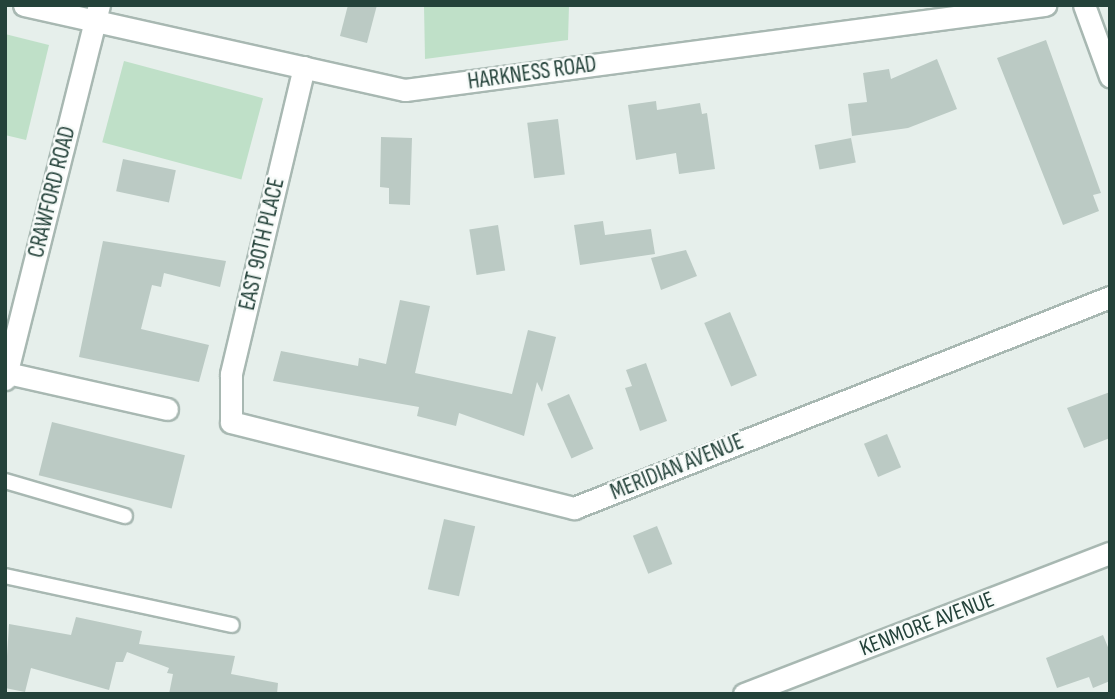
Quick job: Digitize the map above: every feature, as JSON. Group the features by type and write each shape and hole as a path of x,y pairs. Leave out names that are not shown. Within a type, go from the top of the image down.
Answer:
{"street":[{"name":"HARKNESS ROAD","path":"24,5 97,14 405,90 1045,5"},
{"path":"1084,5 1110,76"},
{"name":"CRAWFORD ROAD","path":"6,376 97,14"},
{"name":"EAST 90TH PLACE","path":"231,422 231,373 304,67"},
{"name":"MERIDIAN AVENUE","path":"231,422 574,508 1110,297"},
{"path":"6,376 167,409"},
{"name":"KENMORE AVENUE","path":"744,694 1110,553"}],"lane":[{"path":"5,481 125,516"},
{"path":"5,576 232,625"}],"green space":[{"path":"424,5 569,5 568,40 425,59"},
{"path":"5,34 49,45 26,140 5,135"},
{"path":"124,61 263,98 241,179 102,142"}],"building":[{"path":"348,5 377,5 367,43 340,36"},
{"path":"1046,40 1101,193 1093,195 1099,211 1063,225 997,58"},
{"path":"937,59 957,109 908,128 852,136 848,104 867,102 863,73 889,69 891,79"},
{"path":"656,101 657,110 700,103 702,114 707,113 715,169 679,174 676,153 636,160 628,105"},
{"path":"558,119 565,175 534,178 527,123"},
{"path":"381,137 412,138 410,205 389,204 389,188 380,187"},
{"path":"851,138 856,163 819,170 815,145"},
{"path":"123,159 176,170 169,203 116,191"},
{"path":"603,221 605,235 651,229 655,254 580,265 574,225"},
{"path":"498,225 505,270 477,275 469,230"},
{"path":"103,241 226,261 220,287 164,273 161,287 152,285 141,329 209,345 199,382 79,357"},
{"path":"686,250 697,276 661,290 651,258"},
{"path":"400,300 430,306 415,373 512,394 528,330 556,337 542,392 537,382 524,436 459,413 456,426 417,416 419,407 273,381 281,351 358,366 359,358 386,364"},
{"path":"730,312 757,376 731,386 704,323"},
{"path":"646,363 667,421 640,431 625,388 632,386 626,370"},
{"path":"1110,392 1110,438 1084,448 1067,408"},
{"path":"569,394 593,449 571,459 547,404"},
{"path":"52,422 185,455 172,509 39,475"},
{"path":"887,434 901,467 878,477 864,444"},
{"path":"444,519 475,526 459,596 428,589"},
{"path":"657,526 672,564 648,574 633,536"},
{"path":"76,617 142,631 139,644 235,656 231,674 278,683 277,694 169,694 173,674 167,673 169,668 127,652 123,662 116,662 109,690 31,668 25,692 5,688 9,624 71,635"},
{"path":"1103,635 1110,652 1110,681 1093,688 1089,677 1057,688 1046,658"}]}
